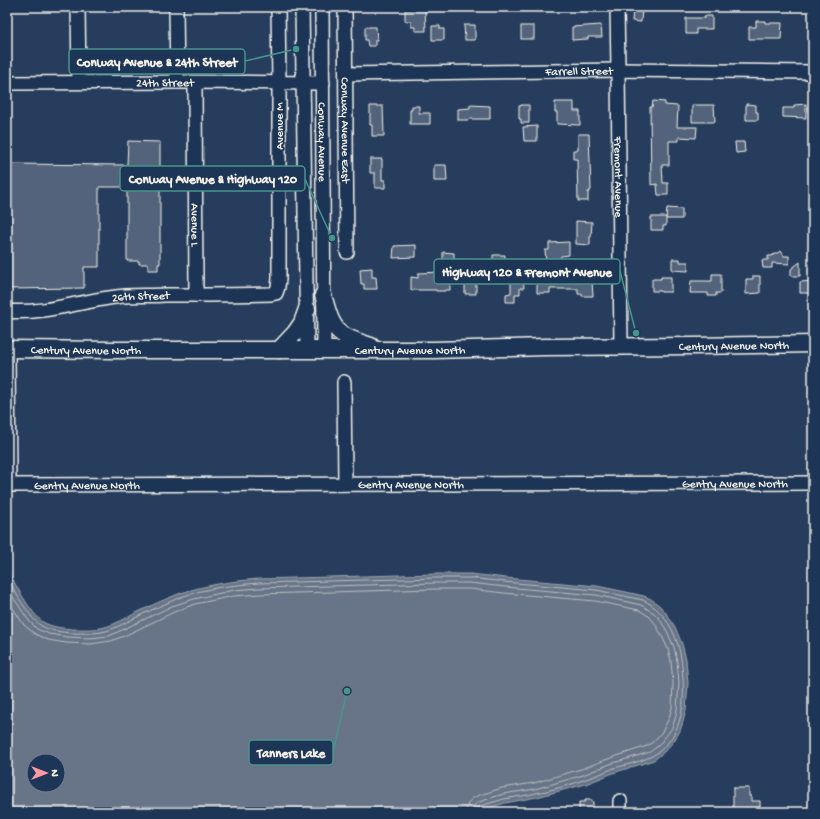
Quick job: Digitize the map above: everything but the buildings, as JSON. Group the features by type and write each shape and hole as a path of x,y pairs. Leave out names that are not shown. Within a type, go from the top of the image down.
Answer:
{"main road":[{"path":"323,295 331,320 339,332 346,337 380,350"},
{"path":"279,350 295,333 302,322 306,309"},
{"name":"Century Avenue North","path":"7,349 380,350 813,344"}],"street":[{"path":"78,7 79,82"},
{"path":"176,7 177,82"},
{"name":"Avenue M","path":"276,293 279,279 278,7"},
{"name":"Conway Avenue","path":"302,7 307,350"},
{"name":"Conway Avenue","path":"322,7 324,350"},
{"name":"Conway Avenue East","path":"345,7 347,252"},
{"name":"Fremont Avenue","path":"616,7 621,346"},
{"name":"Farrell Street","path":"346,74 618,70 813,72"},
{"name":"24th Street","path":"7,83 323,83"},
{"name":"Avenue L","path":"195,83 196,295"},
{"name":"26th Street","path":"7,311 21,312 41,310 126,296 235,296 276,293"},
{"path":"7,349 7,429"},
{"path":"344,382 345,484"},
{"name":"Gentry Avenue North","path":"7,429 8,485 813,482"}],"water":[{"path":"7,569 23,597 38,618 50,625 72,629 93,629 109,626 163,600 190,590 219,584 259,579 471,574 597,586 644,596 660,606 675,627 686,659 688,683 686,710 680,731 674,741 654,760 613,773 586,784 537,797 505,803 475,812 7,812"}],"place":[{"name":"Conway Avenue & 24th Street","path":"296,49"},
{"name":"Conway Avenue & Highway 120","path":"332,238"},
{"name":"Highway 120 & Fremont Avenue","path":"636,333"},
{"name":"Tanners Lake","path":"347,691"}]}
